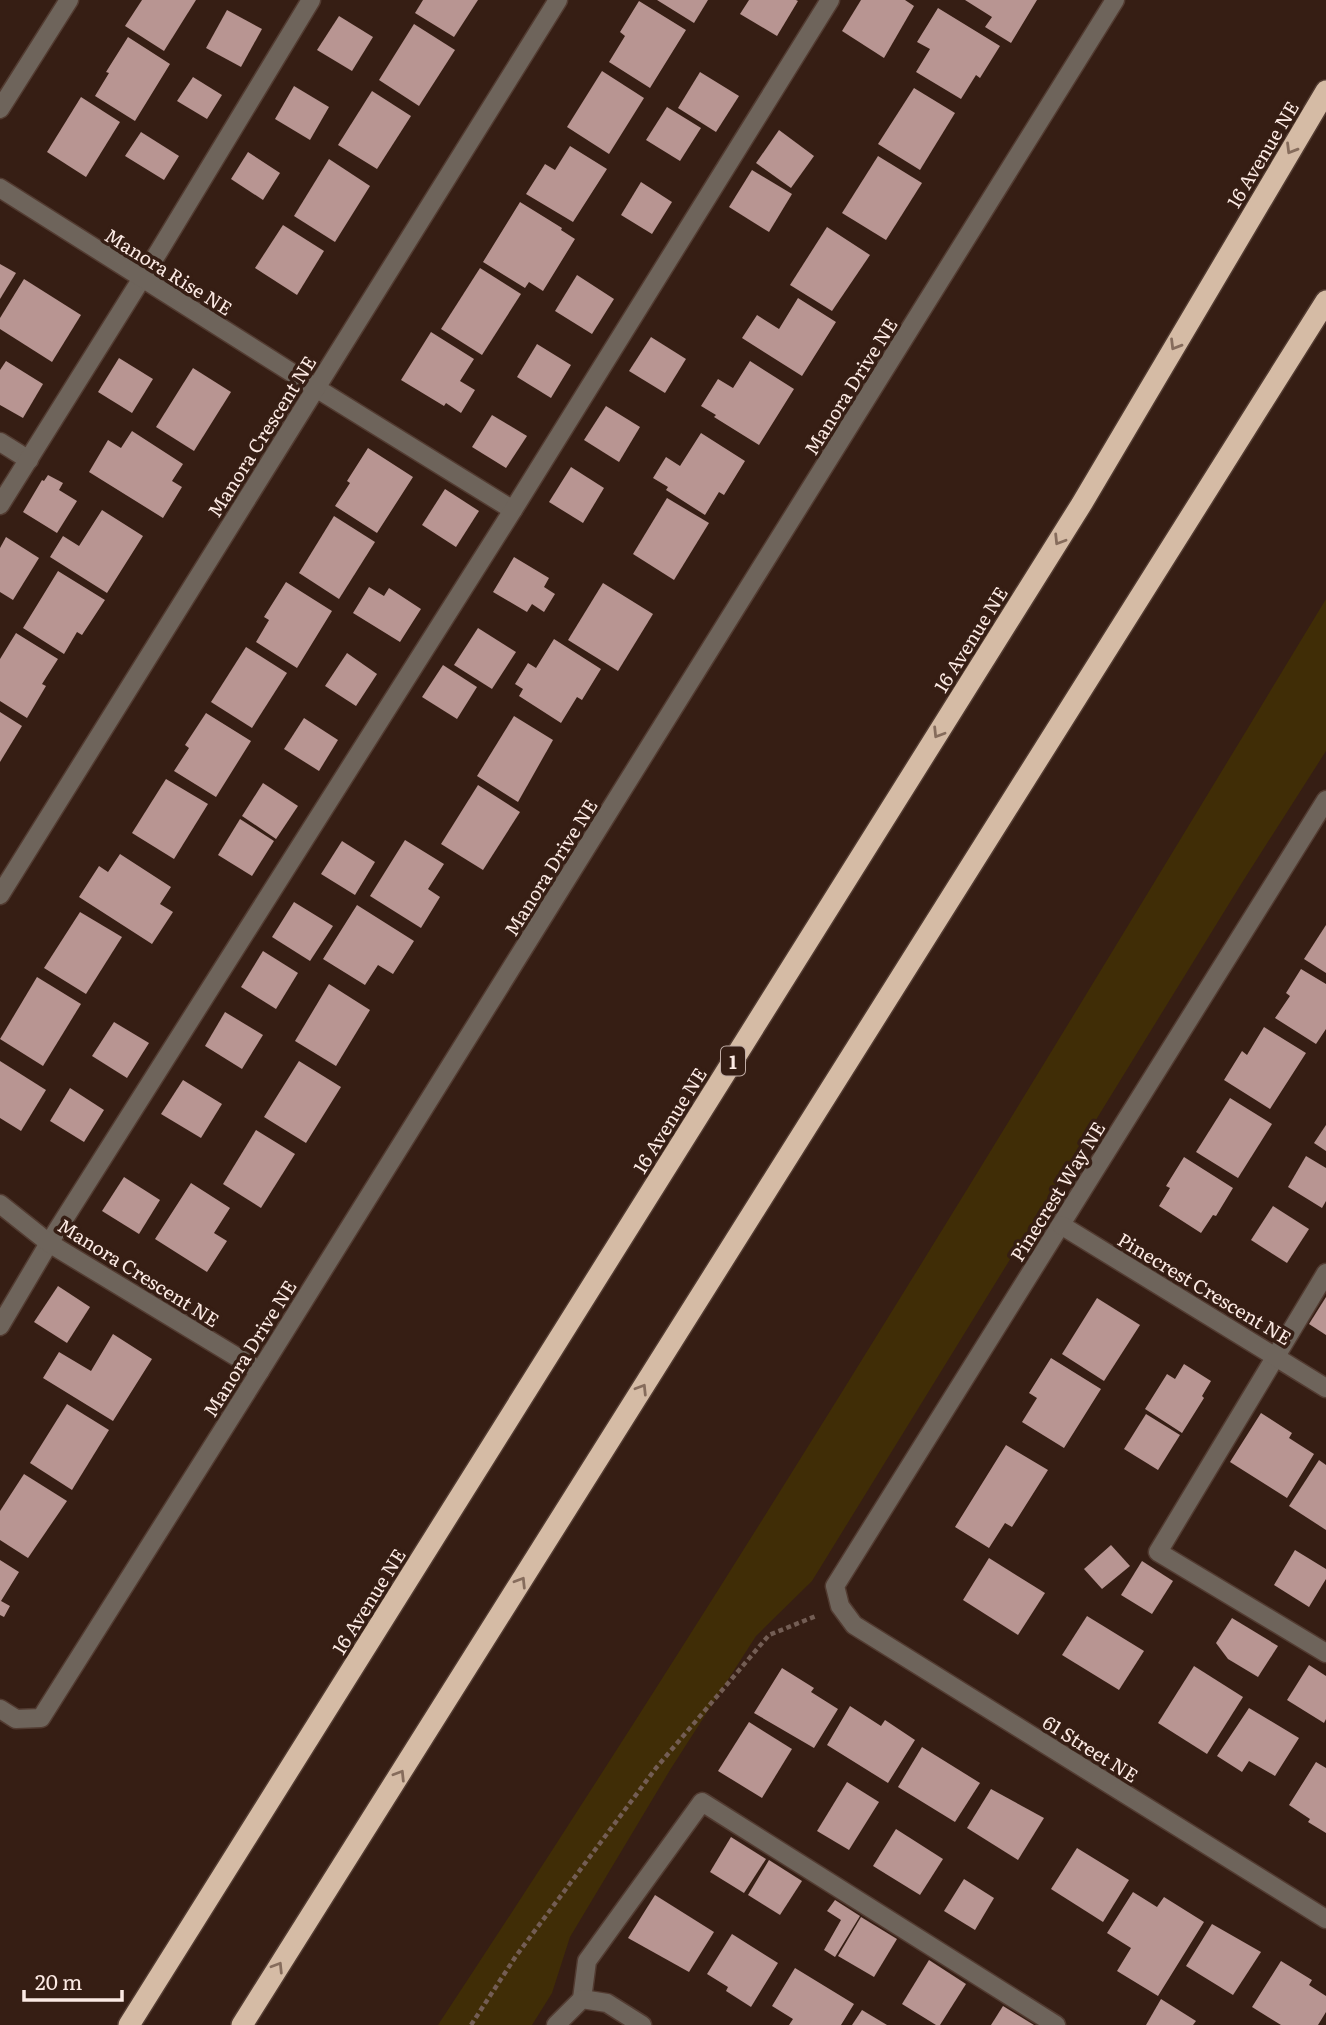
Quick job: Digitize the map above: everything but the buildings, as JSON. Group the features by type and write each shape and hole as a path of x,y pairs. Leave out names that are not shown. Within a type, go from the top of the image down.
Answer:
{"highway":[{"name":"16 Avenue NE","path":"130,2025 1081,505 1326,91"},
{"path":"242,2025 1326,301"}],"street":[{"path":"0,109 69,0"},
{"path":"0,505 311,0"},
{"name":"Manora Crescent NE","path":"0,895 558,0"},
{"path":"0,1326 49,1243 513,510 830,0"},
{"name":"Manora Drive NE","path":"0,1709 16,1719 41,1718 1115,0"},
{"name":"Manora Rise NE","path":"0,188 141,279 513,510"},
{"path":"0,442 29,460"},
{"name":"Pinecrest Way NE","path":"840,1606 835,1586 1326,800"},
{"name":"Manora Crescent NE","path":"0,1204 49,1243 260,1371"},
{"name":"Pinecrest Crescent NE","path":"1061,1225 1326,1388"},
{"path":"1326,1273 1158,1552 1326,1653"},
{"name":"61 Street NE","path":"840,1606 854,1625 1326,1919"},
{"path":"556,2025 582,1999 587,1961 702,1802 1056,2025"},
{"path":"582,1999 607,2003 642,2025"}],"path":[{"path":"471,2025 516,1956 656,1768 769,1635 840,1606"}],"shaded area":[{"path":"1326,599 1326,751 1243,881 812,1581 756,1636 670,1770 570,1937 552,1993 532,2025 438,2025 778,1495 999,1138"}]}
